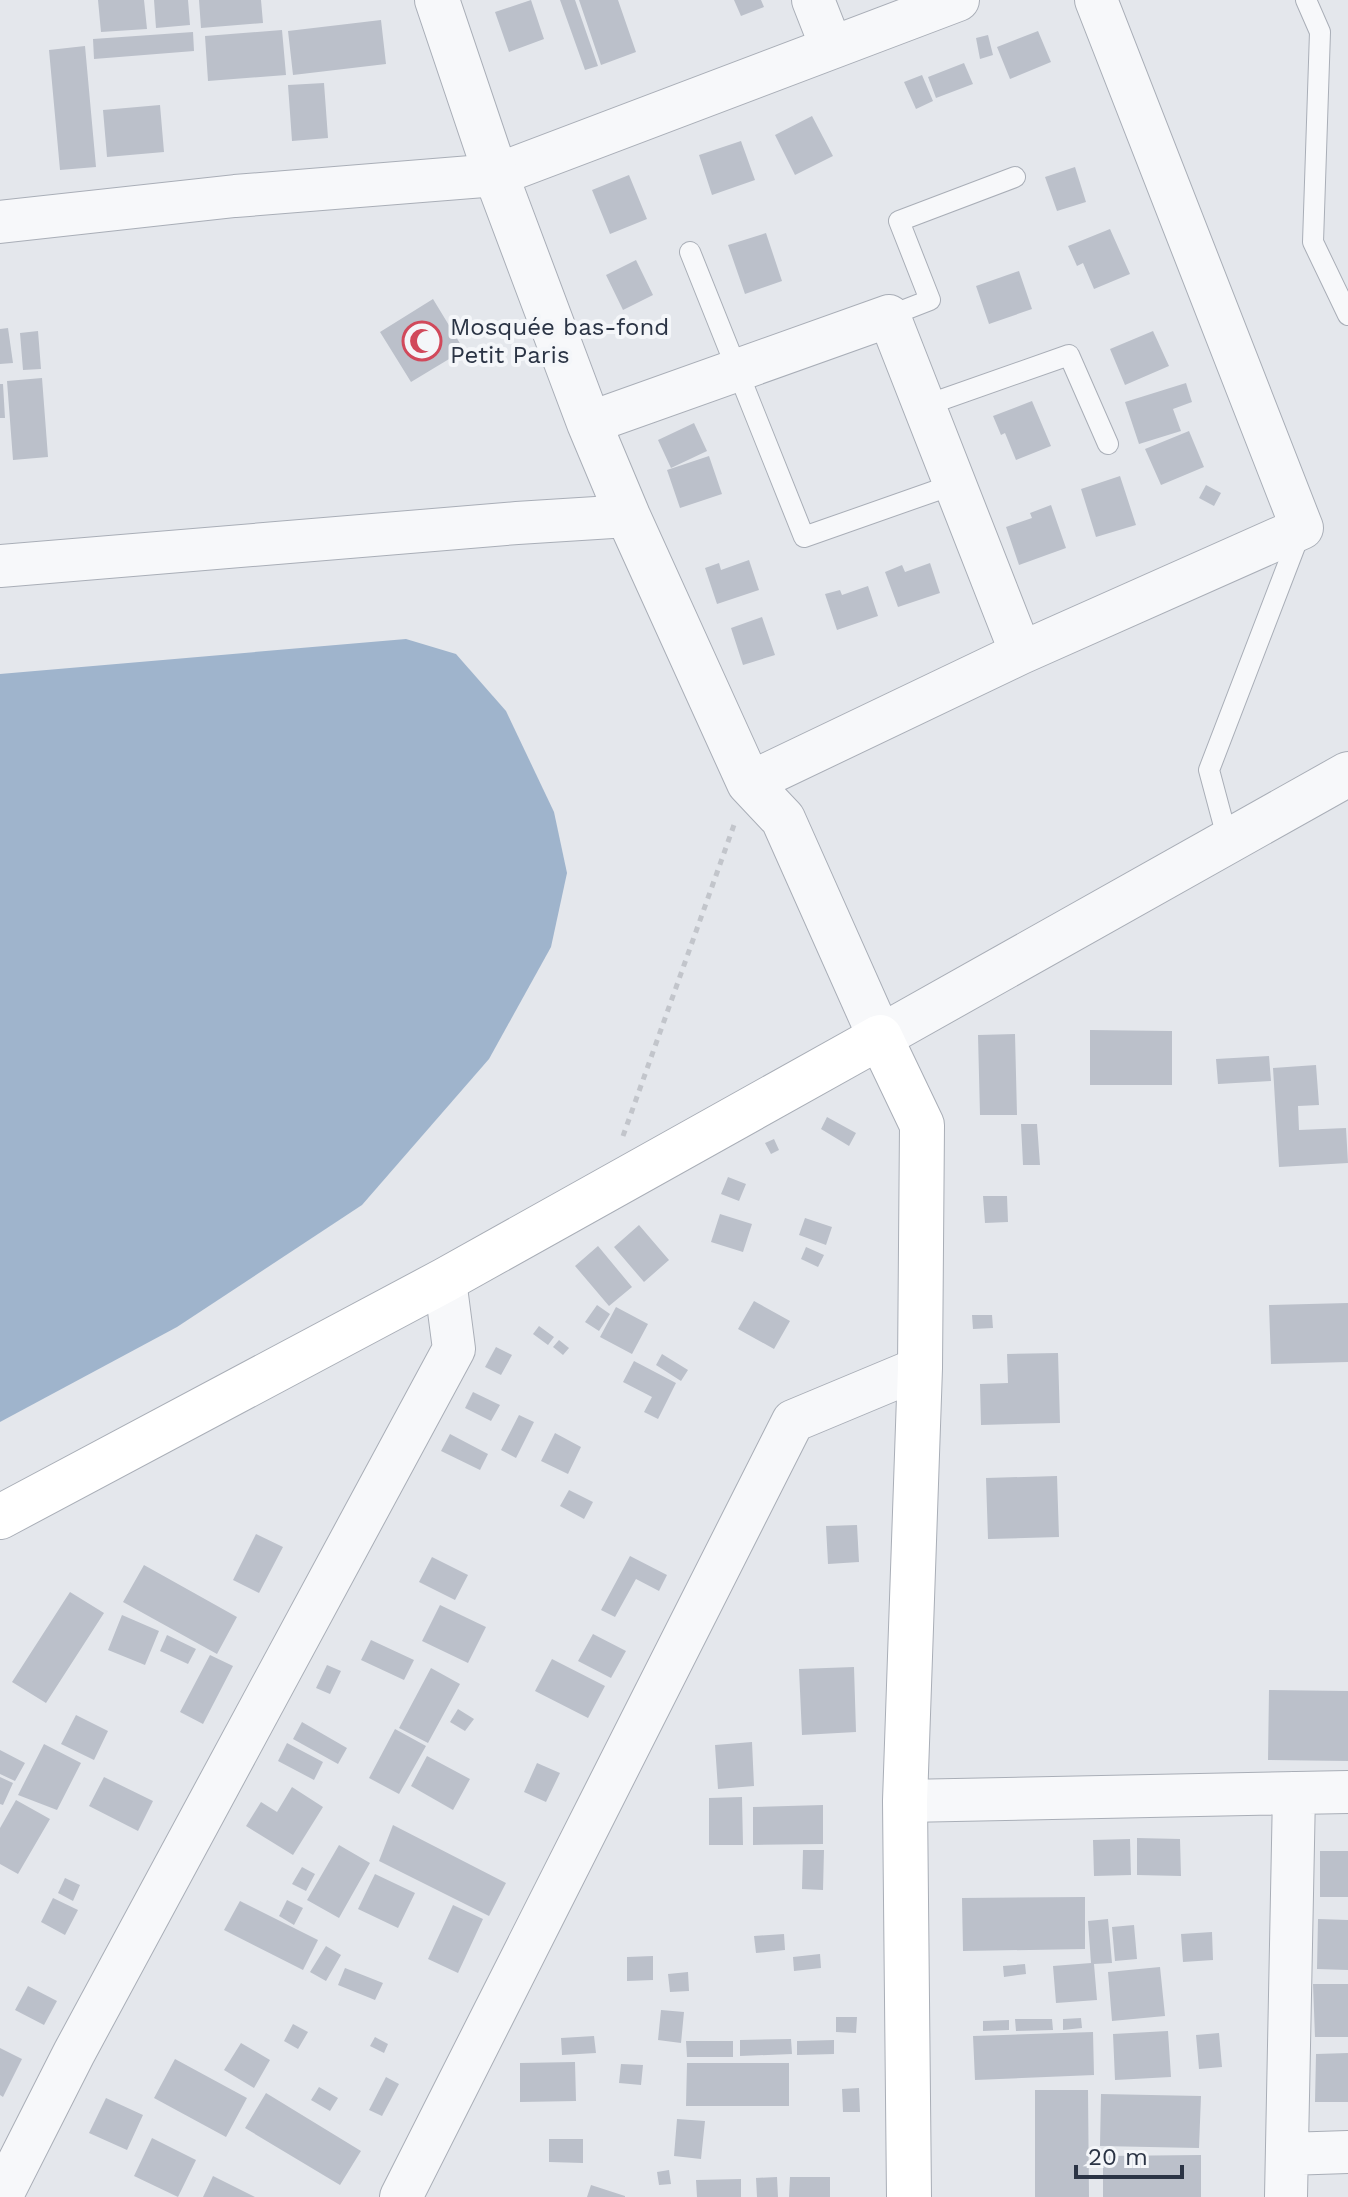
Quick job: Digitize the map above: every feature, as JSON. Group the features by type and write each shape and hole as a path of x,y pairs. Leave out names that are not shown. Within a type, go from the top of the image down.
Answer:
{"main road":[{"path":"0,1517 445,1280 880,1037 922,1125 920,1368 905,1801 909,2197"}],"street":[{"path":"437,0 496,175 589,423 628,516 749,783 783,819 880,1037 1348,774"},
{"path":"813,0 831,46"},
{"path":"0,222 235,196 496,175 958,0"},
{"path":"749,783 1021,653 1302,528 1096,0"},
{"path":"589,423 889,316 1021,653"},
{"path":"0,566 628,516"},
{"path":"1,2197 74,2053 454,1349 445,1280"},
{"path":"401,2197 793,1421 920,1368"},
{"path":"905,1801 1348,1792"},
{"path":"1286,2197 1294,1793"},
{"path":"1287,2154 1348,2152"}],"lane":[{"path":"1306,0 1320,32 1313,242 1348,315"},
{"path":"889,316 930,300 899,221 1015,177"},
{"path":"690,252 804,537 955,484"},
{"path":"924,406 1069,355 1108,444"},
{"path":"1228,841 1209,770 1302,528"}],"path":[{"path":"604,1190 749,783"}],"water":[{"path":"406,639 456,654 506,711 554,812 567,873 551,947 489,1059 362,1205 177,1327 0,1422 0,674"}],"building":[{"path":"98,0 144,0 147,29 101,32"},
{"path":"154,0 188,0 190,25 156,28"},
{"path":"199,0 261,0 263,23 201,28"},
{"path":"531,0 544,39 509,52 495,12"},
{"path":"560,0 575,0 598,66 585,70"},
{"path":"579,0 618,0 636,52 601,65"},
{"path":"734,0 761,0 764,7 741,16"},
{"path":"381,20 386,64 293,75 288,31"},
{"path":"282,30 286,75 208,81 205,36"},
{"path":"1038,31 1051,62 1010,79 997,47"},
{"path":"193,32 194,51 94,59 93,39"},
{"path":"988,35 993,55 980,59 976,38"},
{"path":"85,46 96,167 60,170 49,50"},
{"path":"964,63 973,84 936,98 928,77"},
{"path":"922,75 933,101 916,109 904,82"},
{"path":"324,83 328,138 292,141 288,85"},
{"path":"160,105 164,152 107,157 103,110"},
{"path":"812,116 833,156 795,175 775,135"},
{"path":"741,141 755,180 712,195 699,155"},
{"path":"1075,167 1086,202 1057,211 1045,177"},
{"path":"629,175 647,219 610,234 592,190"},
{"path":"1110,229 1130,274 1094,289 1083,263 1077,266 1068,246"},
{"path":"766,233 782,281 745,294 728,245"},
{"path":"636,260 653,295 623,310 606,275"},
{"path":"1019,271 1032,309 989,324 976,286"},
{"name":"Mosquée bas-fond Petit Paris","path":"433,299 464,350 411,382 380,332"},
{"path":"8,328 13,363 0,364 0,329"},
{"path":"38,331 41,369 23,370 20,333"},
{"path":"1153,331 1169,366 1125,385 1110,349"},
{"path":"42,378 48,457 13,460 7,381"},
{"path":"1186,383 1192,402 1173,409 1181,431 1139,444 1125,402"},
{"path":"0,384 3,384 5,418 0,418"},
{"path":"1032,401 1051,446 1016,460 1005,433 1001,435 993,416"},
{"path":"694,423 707,451 671,468 658,440"},
{"path":"1189,431 1204,467 1161,485 1145,449"},
{"path":"709,456 722,494 680,508 667,470"},
{"path":"1120,476 1136,525 1096,537 1081,489"},
{"path":"1206,485 1221,493 1214,506 1199,498"},
{"path":"1051,505 1066,548 1019,565 1006,527 1032,518 1030,513"},
{"path":"749,560 759,590 717,604 705,568 719,563 721,570"},
{"path":"930,563 940,593 898,607 885,572 902,565 905,572"},
{"path":"868,586 878,616 837,630 825,594 840,590 842,595"},
{"path":"762,617 775,655 743,665 731,628"},
{"path":"1090,1030 1172,1031 1172,1085 1090,1085"},
{"path":"1015,1034 1017,1115 980,1115 978,1035"},
{"path":"1269,1056 1271,1081 1218,1084 1216,1059"},
{"path":"1316,1065 1319,1105 1298,1106 1299,1130 1346,1128 1348,1163 1279,1167 1273,1068"},
{"path":"827,1117 856,1133 849,1146 821,1129"},
{"path":"1021,1124 1037,1124 1040,1165 1023,1165"},
{"path":"774,1139 779,1150 771,1154 765,1143"},
{"path":"728,1177 746,1184 739,1201 721,1194"},
{"path":"983,1196 1007,1196 1008,1222 985,1223"},
{"path":"720,1214 752,1224 743,1252 711,1242"},
{"path":"805,1218 832,1227 826,1245 799,1235"},
{"path":"639,1225 669,1260 644,1282 614,1247"},
{"path":"598,1246 632,1287 609,1306 575,1266"},
{"path":"806,1247 824,1255 818,1267 801,1259"},
{"path":"754,1301 790,1321 774,1349 738,1329"},
{"path":"1348,1303 1348,1362 1271,1364 1269,1305"},
{"path":"597,1305 610,1314 599,1331 585,1322"},
{"path":"616,1307 648,1324 632,1354 600,1337"},
{"path":"972,1315 992,1315 993,1328 973,1329"},
{"path":"539,1326 554,1337 548,1345 533,1334"},
{"path":"559,1340 569,1348 563,1355 553,1347"},
{"path":"496,1347 512,1355 501,1375 485,1367"},
{"path":"1058,1353 1060,1423 981,1425 980,1384 1008,1383 1007,1354"},
{"path":"662,1354 688,1370 681,1381 656,1365"},
{"path":"634,1361 676,1383 658,1419 644,1412 652,1397 623,1382"},
{"path":"473,1392 500,1405 491,1421 465,1408"},
{"path":"519,1415 534,1422 516,1458 501,1450"},
{"path":"555,1433 581,1447 568,1474 541,1461"},
{"path":"450,1434 488,1454 480,1470 441,1451"},
{"path":"1057,1476 1059,1537 988,1539 986,1478"},
{"path":"569,1490 593,1502 584,1519 560,1506"},
{"path":"857,1525 859,1562 828,1564 826,1526"},
{"path":"256,1534 283,1547 259,1593 233,1580"},
{"path":"630,1556 667,1575 659,1591 636,1579 615,1617 601,1610"},
{"path":"432,1557 468,1575 455,1600 419,1582"},
{"path":"144,1565 237,1617 217,1654 123,1602"},
{"path":"70,1592 104,1613 46,1703 12,1682"},
{"path":"440,1605 486,1627 468,1663 422,1641"},
{"path":"122,1615 159,1631 145,1665 108,1650"},
{"path":"593,1634 626,1651 611,1678 578,1661"},
{"path":"167,1635 196,1649 188,1664 160,1651"},
{"path":"371,1640 414,1660 404,1680 361,1660"},
{"path":"210,1655 233,1666 203,1724 180,1712"},
{"path":"552,1659 605,1686 588,1718 535,1691"},
{"path":"327,1665 341,1671 330,1694 316,1688"},
{"path":"854,1667 856,1732 802,1735 799,1669"},
{"path":"431,1668 460,1684 428,1743 399,1728"},
{"path":"1269,1690 1348,1691 1348,1761 1268,1760"},
{"path":"458,1709 474,1719 465,1731 450,1722"},
{"path":"76,1715 108,1731 94,1760 61,1744"},
{"path":"302,1722 347,1748 338,1764 293,1739"},
{"path":"395,1729 426,1746 399,1794 369,1778"},
{"path":"752,1742 754,1786 718,1789 715,1745"},
{"path":"287,1743 323,1762 314,1780 278,1761"},
{"path":"44,1744 81,1763 57,1810 18,1795"},
{"path":"0,1750 25,1763 15,1781 0,1774"},
{"path":"427,1756 470,1779 453,1810 411,1786"},
{"path":"537,1763 560,1773 546,1802 524,1792"},
{"path":"0,1777 13,1783 3,1805 0,1804"},
{"path":"104,1777 153,1801 138,1831 89,1806"},
{"path":"292,1787 323,1807 293,1855 246,1826 261,1802 277,1812"},
{"path":"742,1797 743,1845 709,1845 709,1798"},
{"path":"16,1800 50,1819 18,1874 0,1864 0,1828"},
{"path":"823,1805 823,1844 753,1845 753,1807"},
{"path":"393,1825 506,1883 489,1916 379,1861"},
{"path":"1137,1838 1180,1839 1181,1876 1137,1875"},
{"path":"1130,1839 1131,1875 1094,1876 1093,1840"},
{"path":"339,1845 370,1863 339,1918 307,1900"},
{"path":"803,1850 824,1850 823,1890 802,1889"},
{"path":"1320,1851 1348,1851 1348,1897 1320,1897"},
{"path":"302,1867 315,1874 306,1891 292,1884"},
{"path":"375,1874 415,1893 398,1928 358,1909"},
{"path":"65,1878 80,1885 73,1901 58,1893"},
{"path":"1085,1897 1085,1949 963,1951 962,1898"},
{"path":"53,1898 78,1910 65,1935 41,1922"},
{"path":"287,1900 303,1908 294,1925 279,1916"},
{"path":"240,1901 318,1940 303,1970 224,1930"},
{"path":"453,1905 483,1919 458,1973 428,1959"},
{"path":"1108,1919 1112,1963 1094,1964 1097,2000 1056,2003 1053,1966 1091,1963 1088,1921"},
{"path":"1318,1919 1348,1920 1348,1970 1317,1969"},
{"path":"1134,1925 1137,1959 1115,1961 1112,1927"},
{"path":"1212,1932 1213,1960 1183,1962 1181,1934"},
{"path":"784,1934 785,1950 756,1953 754,1936"},
{"path":"326,1946 341,1955 326,1981 310,1972"},
{"path":"820,1954 821,1968 794,1971 793,1957"},
{"path":"653,1956 653,1980 627,1981 627,1957"},
{"path":"1025,1964 1026,1974 1004,1977 1003,1966"},
{"path":"1160,1967 1165,2016 1112,2021 1108,1972"},
{"path":"345,1968 383,1983 375,2000 338,1985"},
{"path":"688,1972 689,1991 670,1992 668,1974"},
{"path":"1313,1984 1348,1984 1348,2037 1315,2037"},
{"path":"28,1986 57,2001 44,2025 15,2010"},
{"path":"661,2010 684,2012 681,2043 658,2040"},
{"path":"836,2017 857,2017 856,2033 836,2032"},
{"path":"1081,2018 1082,2028 1063,2030 1063,2019"},
{"path":"1015,2019 1052,2019 1053,2030 1016,2031"},
{"path":"1009,2020 1009,2030 983,2031 983,2021"},
{"path":"293,2024 308,2032 298,2049 284,2041"},
{"path":"1168,2031 1171,2077 1115,2080 1113,2034"},
{"path":"1093,2032 1094,2075 975,2080 973,2036"},
{"path":"1219,2033 1222,2067 1199,2069 1196,2035"},
{"path":"594,2036 596,2053 562,2055 561,2038"},
{"path":"375,2037 388,2044 384,2053 370,2046"},
{"path":"791,2039 792,2054 740,2056 740,2040"},
{"path":"834,2040 834,2054 797,2055 797,2041"},
{"path":"686,2041 733,2041 733,2057 687,2057"},
{"path":"241,2043 270,2060 254,2088 224,2070"},
{"path":"0,2048 22,2059 3,2097 0,2095"},
{"path":"1348,2053 1348,2102 1315,2102 1316,2054"},
{"path":"175,2059 247,2098 226,2137 154,2098"},
{"path":"575,2062 576,2101 520,2102 520,2063"},
{"path":"687,2063 789,2063 789,2106 686,2106"},
{"path":"621,2064 643,2065 641,2085 619,2083"},
{"path":"386,2077 399,2084 382,2116 369,2110"},
{"path":"319,2087 338,2098 330,2111 311,2100"},
{"path":"859,2088 860,2112 843,2112 842,2089"},
{"path":"1035,2090 1088,2090 1089,2197 1035,2197"},
{"path":"266,2093 361,2151 340,2185 245,2128"},
{"path":"1101,2094 1201,2096 1199,2148 1100,2146"},
{"path":"106,2098 143,2115 127,2150 89,2133"},
{"path":"677,2119 705,2121 701,2159 674,2156"},
{"path":"152,2138 196,2160 178,2197 134,2176"},
{"path":"549,2139 583,2139 583,2163 549,2162"},
{"path":"1201,2155 1201,2197 1103,2197 1103,2156"},
{"path":"669,2170 671,2184 659,2185 657,2172"},
{"path":"213,2176 255,2197 203,2197"},
{"path":"777,2177 778,2197 757,2197 756,2178"},
{"path":"790,2177 830,2177 830,2197 789,2197"},
{"path":"741,2179 741,2197 697,2197 696,2180"},
{"path":"591,2185 625,2196 625,2197 587,2197"}],"place":[{"name":"Mosquée bas-fond Petit Paris","path":"422,341"}]}
